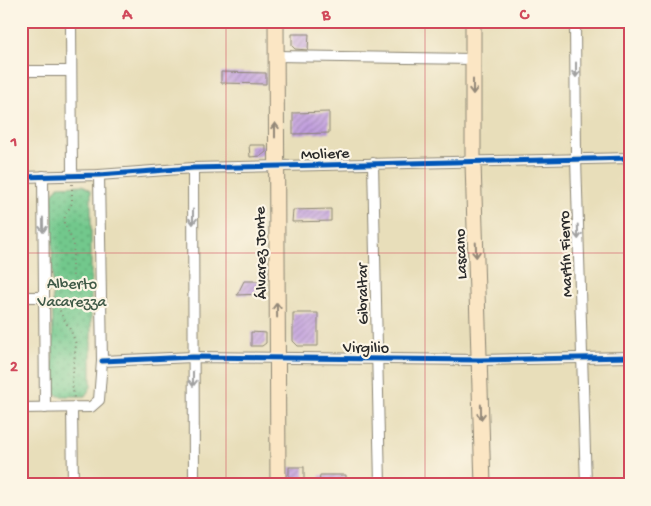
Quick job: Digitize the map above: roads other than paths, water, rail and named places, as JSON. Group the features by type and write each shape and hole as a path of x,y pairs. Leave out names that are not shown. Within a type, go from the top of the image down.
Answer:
{"street":[{"path":"70,21 72,175"},
{"name":"Álvarez Jonte","path":"276,21 275,166 278,485"},
{"name":"Lascano","path":"473,21 473,163 483,485"},
{"name":"Martín Fierro","path":"576,21 576,159 586,485"},
{"path":"276,56 473,59"},
{"path":"21,72 70,71"},
{"name":"Moliere","path":"21,177 99,175 193,168 630,158"},
{"name":"Gibraltar","path":"374,163 380,485"},
{"path":"193,168 194,485"},
{"path":"21,408 90,407 96,404 100,395 102,361 99,175"},
{"path":"43,176 45,408"},
{"path":"21,296 44,296"},
{"name":"Virgilio","path":"102,361 193,357 480,360 630,357"},
{"path":"73,485 75,408"}],"park label":[{"name":"Alberto Vacarezza","path":"72,291"}]}
